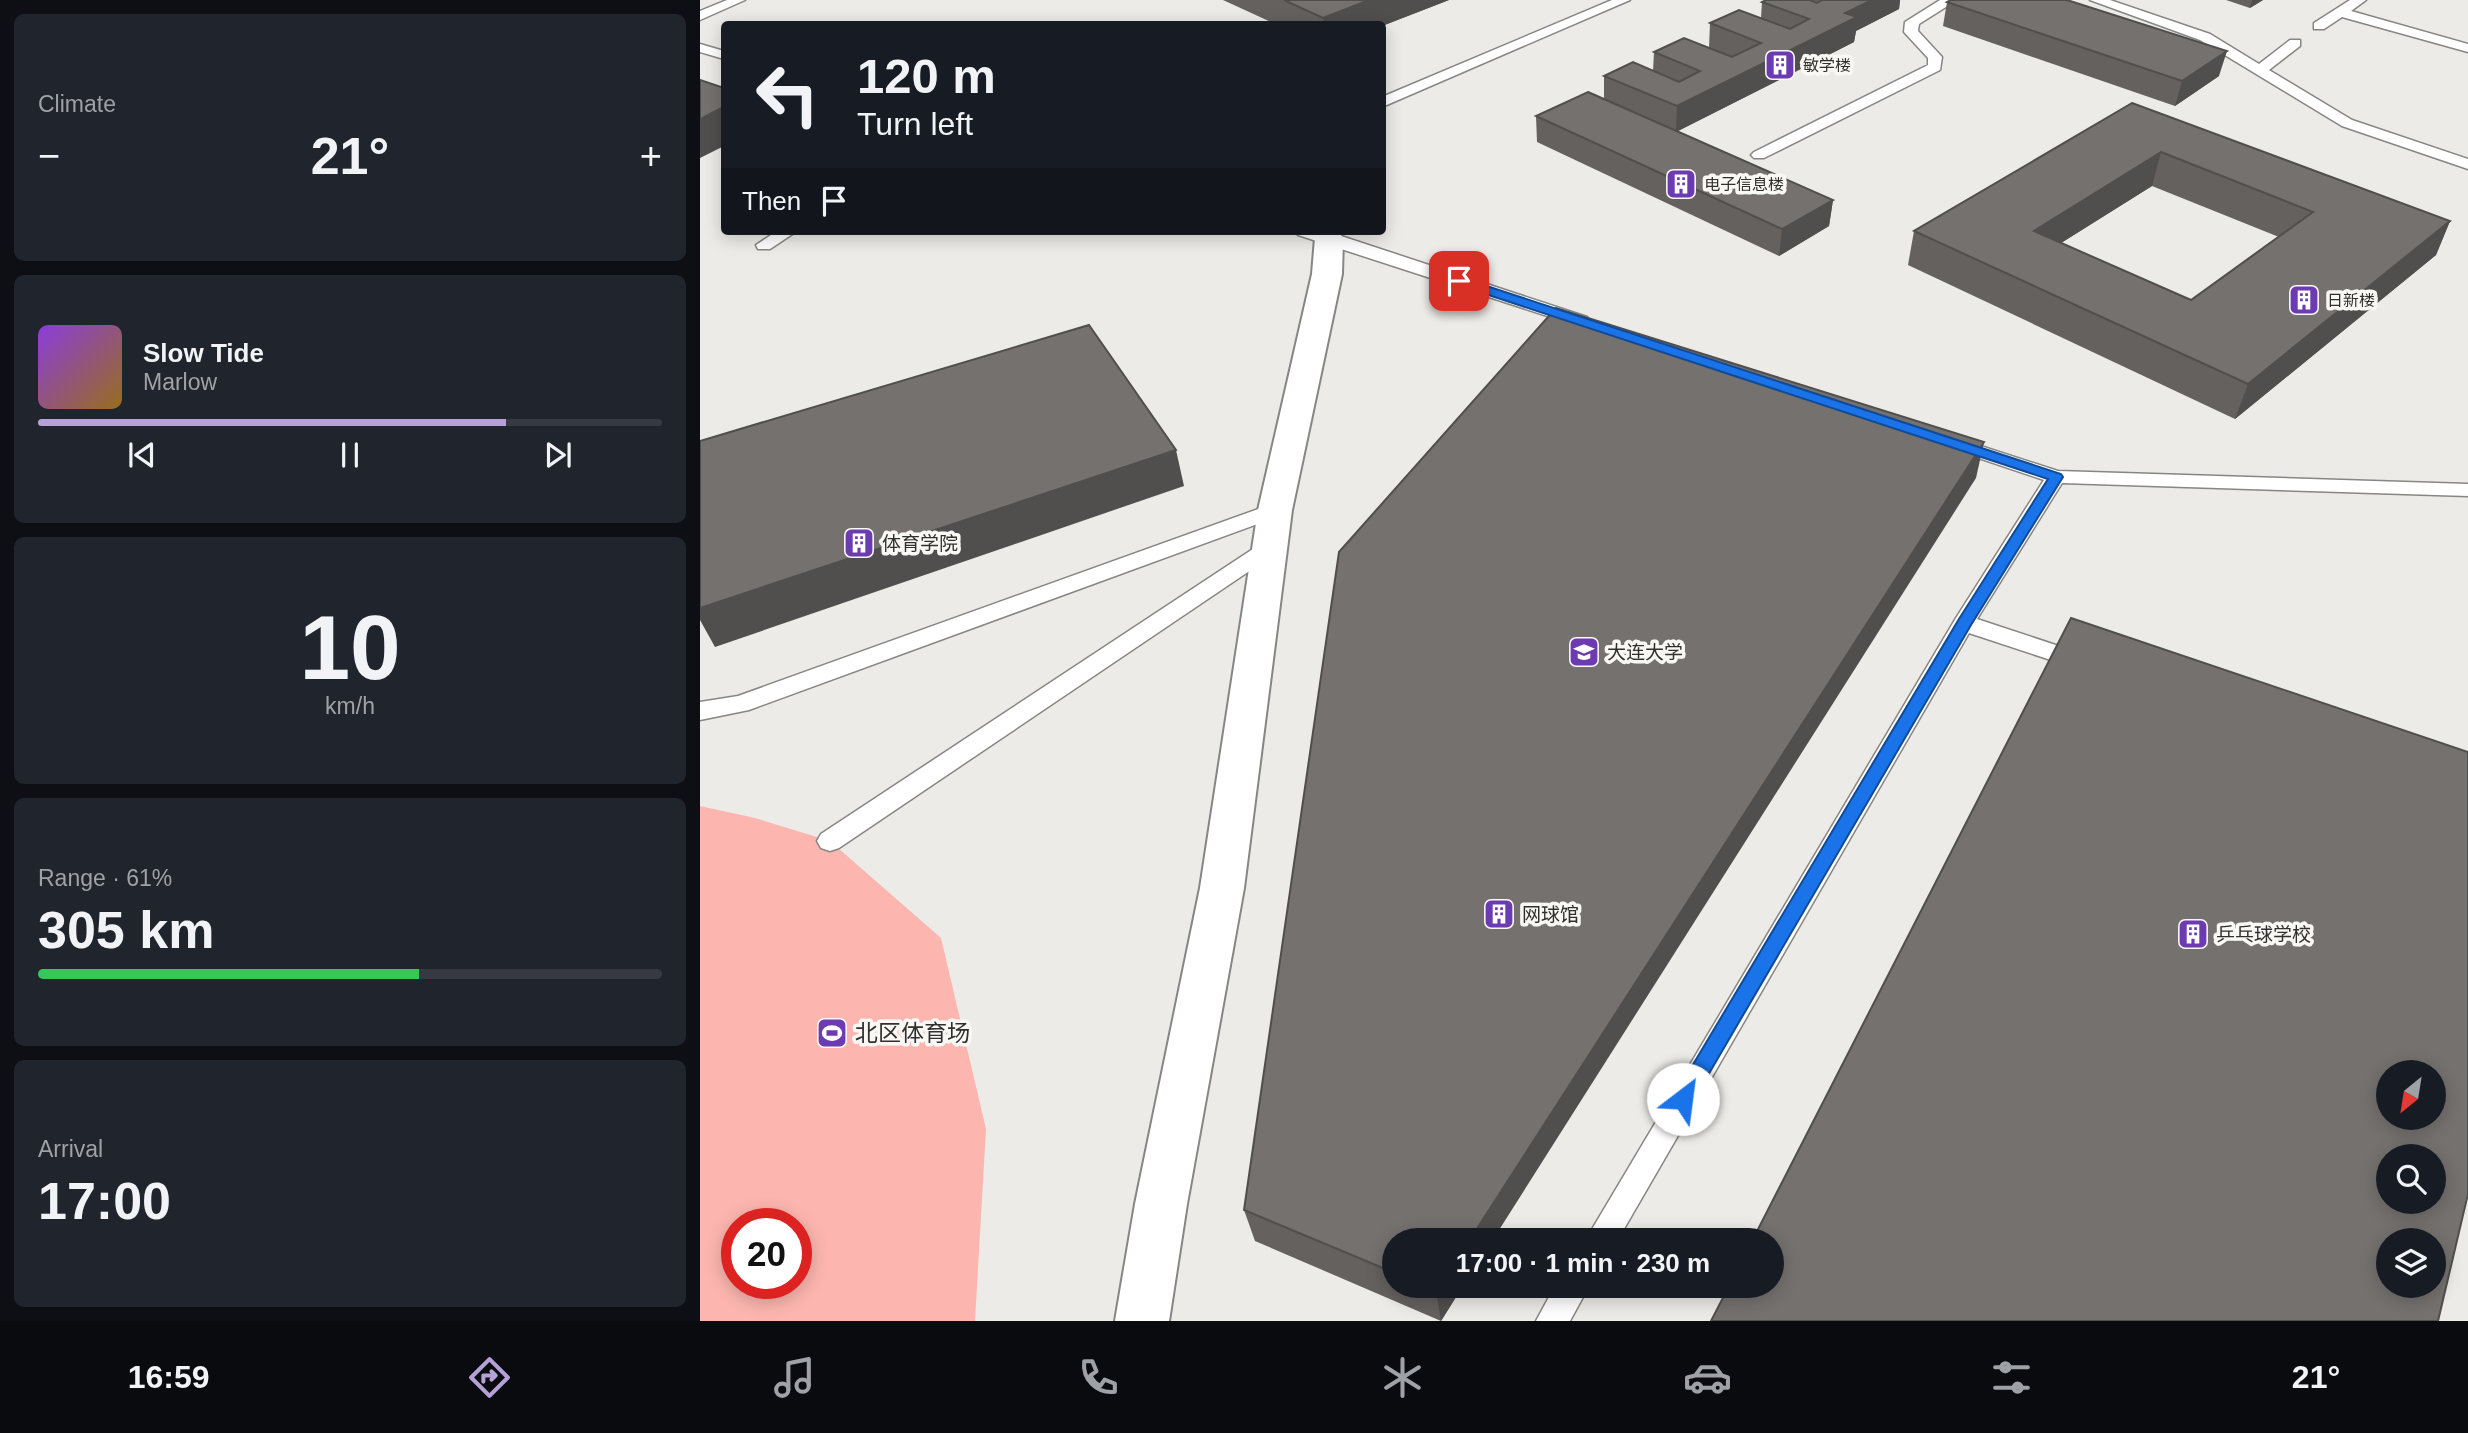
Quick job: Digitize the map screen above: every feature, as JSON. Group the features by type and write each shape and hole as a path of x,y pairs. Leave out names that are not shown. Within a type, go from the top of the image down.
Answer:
{"street":[{"path":"1142,1321 1161,1203 1222,888 1272,529 1327,274 1321,235"}],"lane":[{"path":"700,16 738,0"},
{"path":"1386,101 1623,0"},
{"path":"1759,155 1935,67 1935,57 1911,32 1912,22 1950,0"},
{"path":"2097,0 2205,37 2347,123 2468,164"},
{"path":"2319,26 2359,0"},
{"path":"2340,12 2468,48"},
{"path":"2260,70 2295,43"},
{"path":"700,48 721,54"},
{"path":"764,245 782,235"},
{"path":"1324,235 1593,325"},
{"path":"1937,438 2056,477 2468,490"},
{"path":"1608,1228 1964,623 2056,477"},
{"path":"700,711 741,704 1272,529"},
{"path":"830,841 1272,529"},
{"path":"1964,623 2098,667"},
{"path":"1552,1321 1566,1298"}],"shaded area":[{"name":"北区体育场","path":"700,806 755,818 830,841 941,938 986,1129 975,1321 700,1321"}],"building":[{"path":"1284,0 1369,0 1323,18"},
{"path":"1810,0 1817,3 1822,0 1872,0 1845,13 1857,17 1677,106 1604,76 1633,62 1679,82 1700,71 1654,52 1684,38 1732,57 1761,43 1710,23 1739,10 1790,29 1809,19 1762,2"},
{"path":"2067,0 2227,51 2182,81 1947,2"},
{"path":"700,80 721,87 721,108 700,119"},
{"path":"1588,92 1833,200 1782,229 1536,116"},
{"path":"2132,103 2450,221 2248,384 1914,231","holes":["2161,152 2313,212 2191,300 2034,231"]},
{"name":"网球馆","path":"1556,308 1984,442 1477,1228 1382,1228 1382,1268 1244,1210 1339,552"},
{"name":"体育学院","path":"1089,325 1176,450 700,608 700,441"},
{"name":"乒乓球学校","path":"2071,618 2468,752 2468,1194 2446,1287 2446,1228 2376,1228 2376,1298 2443,1298 2438,1321 1711,1321 1723,1298 1784,1298 1784,1228 1759,1228"}],"place":[{"name":"敏学楼","path":"1780,65"},
{"name":"电子信息楼","path":"1681,184"},
{"name":"日新楼","path":"2304,300"},
{"name":"体育学院","path":"859,543"},
{"name":"大连大学","path":"1584,652"},
{"name":"网球馆","path":"1499,914"},
{"name":"乒乓球学校","path":"2193,934"},
{"name":"北区体育场","path":"832,1033"}],"route":[{"path":"1459,281 2056,477 1964,623 1683,1099"}]}
